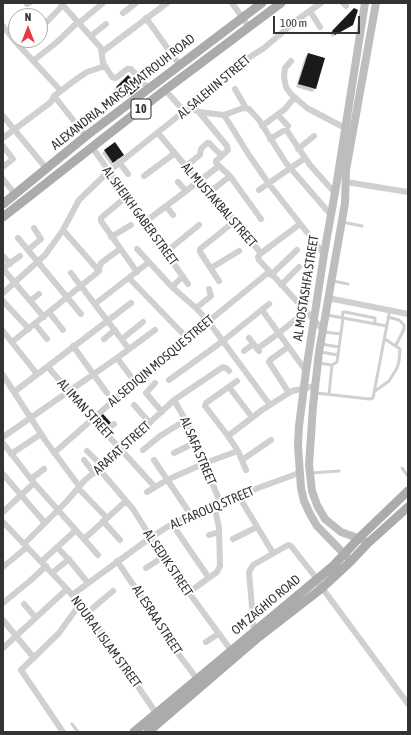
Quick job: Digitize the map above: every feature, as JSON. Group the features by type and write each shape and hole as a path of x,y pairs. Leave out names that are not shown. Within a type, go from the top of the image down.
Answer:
{"main road":[{"name":"ALEXANDRIA, MARSA MATROUH ROAD","path":"3,204 86,136 179,64 262,3"},
{"name":"ALEXANDRIA, MARSA MATROUH ROAD","path":"3,217 165,90 249,27 269,6 280,3"},
{"name":"OM ZAGHIO ROAD","path":"134,732 197,679 255,640 318,582 348,558 408,491"},
{"name":"OM ZAGHIO ROAD","path":"363,540 408,507"},
{"name":"OM ZAGHIO ROAD","path":"148,732 234,654 254,631 290,607"}],"street":[{"path":"33,61 103,3"},
{"path":"123,14 136,3"},
{"path":"102,52 167,3"},
{"path":"232,3 249,27"},
{"name":"AL SALEHIN STREET","path":"3,293 38,262 53,246 79,200 108,172 221,82 236,66 264,48 297,20 321,3"},
{"name":"AL MOSTASHFA STREET","path":"348,558 317,526 304,502 299,473 298,426 313,320 335,193 364,3"},
{"name":"AL MOSTASHFA STREET","path":"363,540 341,532 325,519 312,491 309,473 314,389 325,315 346,197 346,170 376,3"},
{"path":"48,20 62,4 101,48 104,66 112,77 114,78 128,69 131,69 148,88"},
{"path":"310,11 320,27"},
{"path":"146,18 179,64"},
{"path":"91,36 106,24"},
{"path":"21,48 60,91"},
{"path":"291,61 285,68 284,77 286,87 294,98 314,112 345,128"},
{"path":"3,138 52,102 54,96 60,91 87,72 104,66"},
{"path":"235,89 246,108 251,110 290,169 331,215"},
{"path":"165,90 187,109 199,112 224,115 246,108"},
{"path":"54,96 86,136"},
{"path":"262,126 278,115 294,98"},
{"path":"349,102 359,103"},
{"path":"199,112 228,148 227,152 216,162 230,176 262,219"},
{"path":"224,115 269,184 324,254"},
{"path":"278,115 288,126"},
{"path":"3,116 46,168"},
{"path":"270,139 283,131 286,131 318,176 335,193"},
{"name":"AL MUSTAKBAL STREET","path":"158,133 260,252 258,259 323,331"},
{"path":"298,149 314,136"},
{"path":"186,166 200,155 201,149 209,143 222,156"},
{"path":"3,146 13,159 3,167"},
{"name":"AL SHEIKH GABER STREET","path":"92,147 108,172 188,284"},
{"path":"144,176 175,153"},
{"path":"259,190 305,158"},
{"path":"119,162 128,174"},
{"path":"145,222 219,166"},
{"path":"210,192 230,176"},
{"path":"3,179 15,194"},
{"path":"178,182 186,191"},
{"path":"346,182 408,192"},
{"path":"126,197 101,218 102,224 137,272"},
{"path":"166,206 173,215"},
{"path":"219,281 200,252 200,248 235,221"},
{"path":"260,254 300,224"},
{"path":"111,237 131,225"},
{"path":"166,252 199,225"},
{"path":"28,250 41,239 34,228"},
{"path":"63,230 99,271"},
{"path":"328,230 340,232"},
{"path":"18,238 80,314"},
{"path":"12,342 68,298 99,271 101,262 120,249"},
{"path":"137,249 172,287 196,308 208,321 270,405"},
{"name":"AL SEDIQIN MOSQUE STREET","path":"54,453 187,338 297,250"},
{"path":"211,268 238,251"},
{"path":"3,256 10,264"},
{"path":"20,256 3,269 44,317"},
{"path":"95,304 148,262"},
{"path":"281,285 299,267"},
{"path":"71,273 129,349"},
{"path":"172,287 183,276"},
{"path":"129,278 187,338"},
{"path":"196,308 211,296 209,289"},
{"path":"30,301 39,294"},
{"name":"AL MOSTASHFA STREET","path":"328,298 390,309 408,314"},
{"path":"3,301 28,329"},
{"path":"14,392 131,303"},
{"path":"170,380 223,341 269,304"},
{"path":"262,310 306,371"},
{"path":"49,312 63,330"},
{"path":"244,351 256,348 279,333 305,312"},
{"path":"122,339 143,322"},
{"path":"35,324 47,339"},
{"path":"104,339 115,330"},
{"path":"3,437 155,330"},
{"path":"3,332 37,374"},
{"path":"249,338 256,348"},
{"path":"73,346 107,393"},
{"path":"288,347 269,362 289,393"},
{"path":"117,358 135,382"},
{"name":"AL IMAN STREET","path":"48,367 93,419 155,486"},
{"name":"ARAFAT STREET","path":"3,567 78,487 174,400 223,367 228,371"},
{"path":"3,375 30,418 78,487 120,540"},
{"path":"237,381 206,403 205,406 238,451 246,470"},
{"path":"155,383 146,393 162,412"},
{"path":"228,387 252,417"},
{"path":"228,436 252,417 296,389 314,389"},
{"name":"AL SAFA STREET","path":"174,400 186,420 205,463 217,503 220,566 217,572 209,578"},
{"path":"134,405 150,423"},
{"path":"143,450 160,436 186,420"},
{"path":"104,431 114,424"},
{"path":"3,457 41,434"},
{"path":"242,460 271,440"},
{"path":"174,453 196,442"},
{"path":"3,443 32,481 98,555"},
{"path":"87,451 98,469"},
{"path":"147,492 167,480 205,463 238,451"},
{"path":"84,460 98,469"},
{"path":"154,460 191,515"},
{"path":"3,512 21,495 44,469"},
{"name":"AL SEDIK STREET","path":"98,469 126,501 188,593 234,654"},
{"name":"AL FAROUQ STREET","path":"3,648 36,618 70,592 88,583 117,561 172,524 217,503 299,473"},
{"path":"3,474 45,523"},
{"path":"238,495 273,554"},
{"path":"84,539 126,501"},
{"name":"NOUR AL ISLAM STREET","path":"3,522 80,604 156,713"},
{"path":"172,524 209,578 188,593"},
{"path":"233,539 257,527"},
{"path":"3,603 31,580 57,547 76,530"},
{"path":"209,535 219,532"},
{"path":"332,542 341,532"},
{"path":"254,631 249,572 250,568 284,547 288,545 291,546 408,704"},
{"path":"57,547 69,559 88,583"},
{"path":"146,568 163,557"},
{"path":"52,573 69,559"},
{"name":"AL ESRAA STREET","path":"117,561 161,625 174,648 197,679"},
{"path":"87,613 113,591"},
{"path":"24,604 36,618"},
{"path":"63,732 21,672 22,669 59,633 80,604"},
{"path":"3,620 34,658"},
{"path":"206,642 218,634"}],"lane":[{"path":"342,222 362,226"},
{"path":"331,280 348,284"},
{"path":"314,389 329,394 373,398 390,309"},
{"path":"318,362 332,365 337,362 343,312 375,318 375,324"},
{"path":"325,315 387,326"},
{"path":"388,317 399,320 404,325 404,329 396,345"},
{"path":"323,331 341,334"},
{"path":"375,391 389,381 397,368 401,351 399,347 384,339"},
{"path":"320,348 339,347"},
{"path":"320,348 338,355"},
{"path":"329,394 332,365"},
{"path":"402,468 408,476"},
{"path":"309,473 339,471"},
{"path":"72,724 78,732"}],"building":[{"path":"354,8 358,10 353,25 335,35 332,31"},
{"path":"308,53 325,58 316,89 298,84"},
{"path":"128,75 140,87 131,95 127,90 123,94 116,87"},
{"path":"115,142 124,155 113,163 104,150"},
{"path":"103,414 111,423 105,429 96,420"}]}
